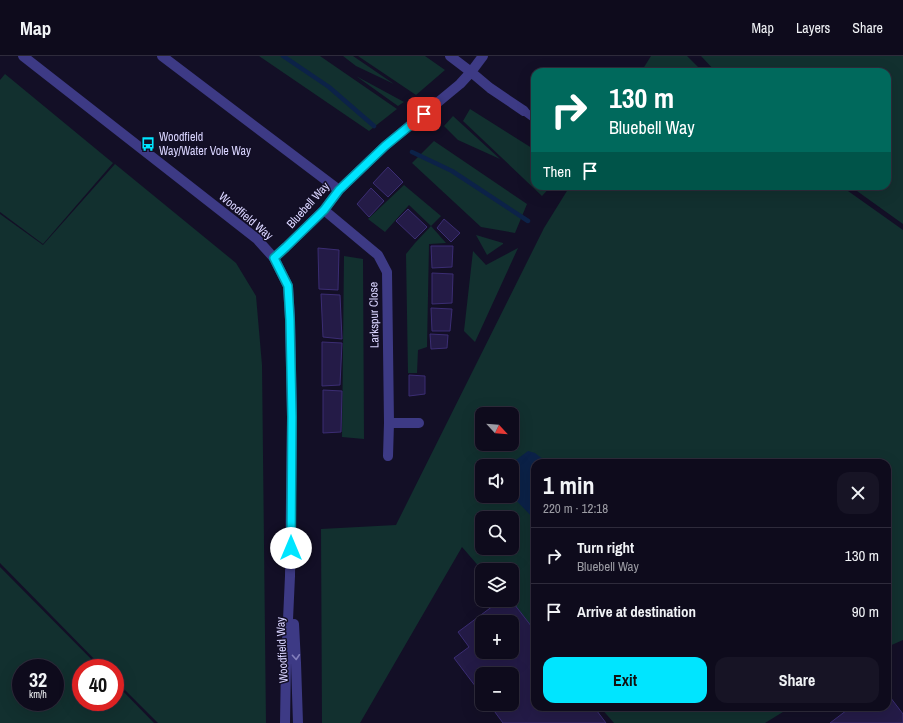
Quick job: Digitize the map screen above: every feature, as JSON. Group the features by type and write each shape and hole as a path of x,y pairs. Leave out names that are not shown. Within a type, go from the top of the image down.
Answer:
{"street":[{"name":"Woodfield Way","path":"23,56 257,239 274,258 288,286 292,425 290,576 285,723"},
{"path":"162,56 339,190"},
{"path":"450,56 490,88 524,112"},
{"name":"Bluebell Way","path":"274,258 324,210 339,190 385,146 460,84 471,72 482,56"},
{"name":"Larkspur Close","path":"324,210 378,255 387,272 390,423 388,456"},
{"path":"390,423 419,423"},
{"name":"Woodfield Way","path":"290,576 296,663 298,723"}],"lane":[{"path":"524,112 531,116"}],"green space":[{"path":"259,56 320,56 397,109 369,131"},
{"path":"343,56 353,56 394,84 356,66"},
{"path":"358,56 425,56 445,70 416,95"},
{"path":"651,56 687,56 699,68 644,68"},
{"path":"701,56 903,56 903,224 856,190 891,190 891,68 712,68"},
{"path":"5,74 113,163 43,244 0,212 0,80"},
{"path":"356,76 404,102 398,106"},
{"path":"470,109 531,147 531,186 463,121"},
{"path":"453,116 500,159 458,140 444,126"},
{"path":"434,141 527,204 515,233 481,227 412,163"},
{"path":"115,164 236,263 256,296 262,365 266,723 158,723 124,689 124,659 94,659 0,563 0,214 43,245"},
{"path":"404,185 441,216 431,226 409,205 385,232 368,219"},
{"path":"536,190 547,190 542,196"},
{"path":"568,190 847,190 903,230 903,640 891,645 891,459 531,459 531,627 514,607 519,607 519,563 476,563 462,547 360,723 322,723 321,529 396,525 544,228"},
{"path":"431,226 446,243 429,244 427,347 418,350 417,373 408,373 406,254"},
{"path":"476,235 503,243 503,244 487,255"},
{"path":"518,248 475,342 464,331 473,251 486,265"},
{"path":"344,256 363,259 364,439 342,437"},
{"path":"0,567 91,659 72,659 72,711 124,711 124,692 154,723 0,723"},
{"path":"604,711 784,711 765,723 614,723"}],"water":[{"path":"528,451 535,453 543,459 531,459 531,516 519,503 519,459 517,459"}],"building":[{"path":"388,167 403,182 388,197 373,183"},
{"path":"371,188 384,201 369,217 357,204"},
{"path":"408,209 427,227 415,239 396,221"},
{"path":"444,219 460,233 451,242 437,228"},
{"path":"431,246 453,246 452,267 432,268"},
{"path":"318,248 339,250 338,290 319,289"},
{"path":"432,273 453,274 452,303 432,304"},
{"path":"321,294 340,295 342,339 323,337"},
{"path":"431,308 452,309 450,331 432,331"},
{"path":"430,334 448,335 447,348 431,349"},
{"path":"322,342 342,343 340,385 322,386"},
{"path":"409,375 425,376 425,394 409,396"},
{"path":"323,390 342,391 341,432 323,433"},
{"path":"492,607 516,607 531,626 531,711 597,711 606,723 503,723 494,711 519,711 519,667 475,667 475,686 454,658 469,647 458,632 475,619 475,659 519,659 519,615 481,615"},
{"path":"891,698 903,714 903,723 830,723 846,711 891,711"}],"waterway":[{"path":"283,56 329,87 374,126"},
{"path":"412,152 452,171 528,221"}],"place":[{"name":"Woodfield Way/Water Vole Way","path":"148,144"}],"route":[{"path":"291,548 292,417 290,320 288,286 274,258 324,210 339,190 385,146 424,114"}]}
